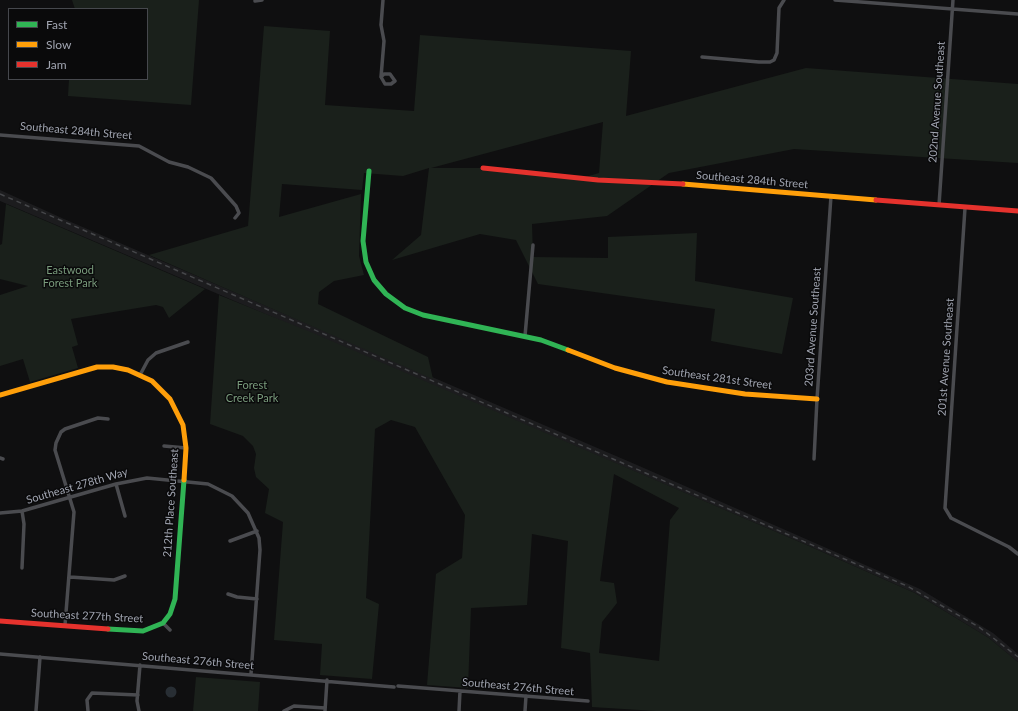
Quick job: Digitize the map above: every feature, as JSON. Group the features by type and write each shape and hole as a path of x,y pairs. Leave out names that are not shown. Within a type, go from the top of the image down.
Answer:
{"street":[{"path":"255,1 262,0"},
{"path":"381,77 384,41 381,25 383,0"},
{"path":"702,57 759,62 770,62 774,60 777,52 779,8 784,0"},
{"path":"835,0 1018,14"},
{"name":"202nd Avenue Southeast","path":"939,205 953,0"},
{"name":"Southeast 284th Street","path":"0,135 139,146 169,162 188,167 211,178 236,206 239,213 235,218"},
{"name":"Southeast 284th Street","path":"484,168 598,180 689,184 965,208 1018,211"},
{"name":"Southeast 281st Street","path":"369,171 363,248 366,262 374,280 393,300 405,308 423,315 525,336 550,343 618,369 667,382 745,394 817,399"},
{"name":"203rd Avenue Southeast","path":"814,459 831,196"},
{"name":"201st Avenue Southeast","path":"965,208 945,508 951,518 1009,547 1018,554"},
{"path":"525,336 533,245"},
{"path":"140,375 150,357 156,353 188,342"},
{"name":"212th Place Southeast","path":"0,395 97,367 113,367 140,375 152,381 170,399 183,425 186,448 175,599 170,614 163,623"},
{"path":"65,625 74,520 70,497 55,450 58,437 65,429 98,418 108,419"},
{"path":"164,446 186,448"},
{"name":"Southeast 278th Way","path":"0,513 22,511 116,484 147,478 183,480 208,484 232,496 248,513 257,531 260,550 251,674"},
{"path":"116,484 125,516"},
{"path":"22,511 24,524 22,568"},
{"path":"230,541 257,531"},
{"path":"70,577 114,580 125,576"},
{"path":"228,594 237,597 257,599"},
{"name":"Southeast 277th Street","path":"0,621 143,630 163,623"},
{"path":"163,623 170,630"},
{"name":"Southeast 276th Street","path":"0,654 327,680 394,687"},
{"path":"36,711 40,657"},
{"path":"139,711 138,695 140,665"},
{"path":"285,710 294,706 325,710 327,680"},
{"name":"Southeast 276th Street","path":"398,686 588,701"},
{"path":"459,711 460,691"},
{"path":"88,711 87,700 92,693 138,695"},
{"path":"525,711 526,696"}],"shaded area":[{"path":"0,190 920,589 993,633 1018,654 1018,662 989,638 915,593 809,546 0,201"},
{"path":"171,686 175,688 177,692 175,696 171,698 167,696 165,692 167,688"}],"green space":[{"path":"72,0 199,0 191,105 68,96 69,80 148,80 148,8 75,8"},
{"path":"264,26 330,31 325,105 414,111 420,35 631,51 626,116 806,68 1018,84 1018,163 794,149 669,173 607,216 532,224 533,257 608,258 608,237 697,233 695,281 793,298 782,354 711,341 715,309 538,284 516,240 480,234 392,260 421,235 429,168 403,176 364,173 362,190 282,184 279,217 361,194 359,256 364,275 334,281 319,292 318,304 428,357 433,379 149,255 248,226","holes":["603,122 599,173 582,178 483,168 431,168"]},
{"name":"Eastwood Forest Park","path":"6,204 205,289 169,318 163,307 156,305 71,319 78,345 72,347 78,368 30,382 23,359 0,366 0,295 28,286 0,279 0,245 2,244"},
{"name":"Forest Creek Park","path":"219,295 313,333 915,593 989,638 1018,662 1018,711 656,711 592,707 590,653 561,648 568,541 532,534 527,605 471,608 468,688 427,685 436,574 462,558 465,515 415,427 391,420 375,429 366,598 379,604 372,679 320,675 322,644 274,640 283,522 265,513 269,489 256,477 254,468 256,454 253,446 243,436 210,424","holes":["614,474 679,508 670,520 659,661 599,653 602,622 617,603 614,583 600,581"]},
{"path":"196,677 260,682 258,711 193,711"}],"railway":[{"path":"0,194 907,586 979,627 1018,657"}],"traffic: fast":[{"path":"369,171 363,241 366,262 374,280 386,294 405,308 423,315 541,340 568,350"},
{"path":"108,629 143,631 163,623 170,614 175,599 184,480"}],"traffic: slow":[{"path":"683,184 876,200"},
{"path":"568,350 615,368 667,382 745,394 817,399"},
{"path":"0,395 97,367 113,367 128,370 152,381 170,399 183,425 186,448 184,480"}],"traffic: jam":[{"path":"483,168 598,180 683,184"},
{"path":"876,200 1018,211"},
{"path":"0,621 108,629"}]}
